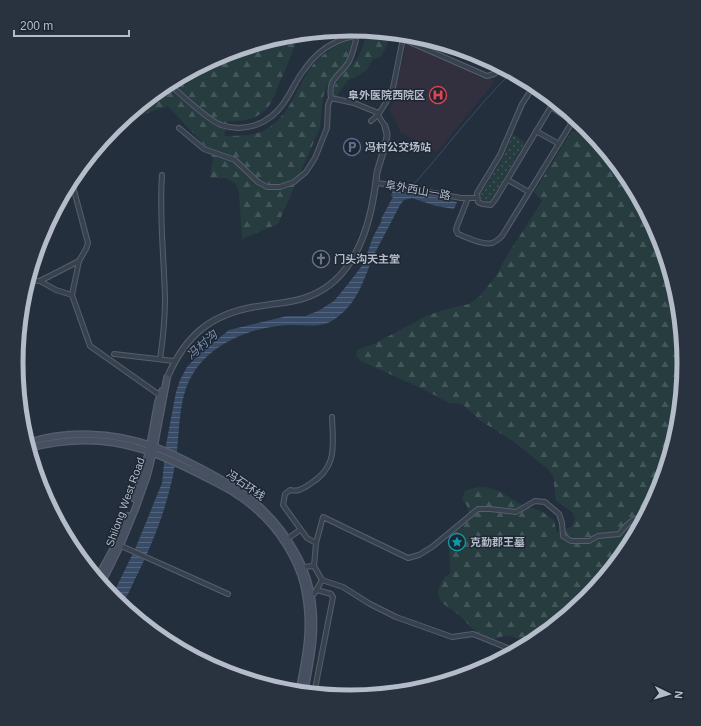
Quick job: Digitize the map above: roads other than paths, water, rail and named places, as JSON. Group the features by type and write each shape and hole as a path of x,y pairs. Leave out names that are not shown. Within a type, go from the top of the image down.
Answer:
{"main road":[{"name":"Shilong West Road","path":"152,449 160,396 167,378"},
{"name":"Shilong West Road","path":"103,578 118,545 152,449 167,378"},
{"name":"冯石环线","path":"33,442 64,436 90,435 118,438 152,449 163,457 179,460 221,479 248,496 267,512 287,539 307,579 309,636 300,687"},
{"name":"冯石环线","path":"34,447 56,442 92,440 163,450 233,492 257,509 279,535 290,552 308,596 314,633 305,687"},
{"name":"Shilong West Road","path":"100,574 118,545"}],"street":[{"path":"174,88 210,118 221,124 239,128 255,126 268,119 278,110 304,69 320,52 346,37 353,36 356,40 348,63 331,83 331,98 328,105 327,128 315,158 306,172 294,182 280,187 267,187 258,182 235,160 204,149 179,128"},
{"path":"371,121 378,115 392,93 402,43 405,40"},
{"path":"406,41 487,76 499,71"},
{"path":"531,91 522,104 500,155 477,193 476,198 478,202 491,206 551,107 566,117"},
{"path":"331,98 354,103 376,112 384,126"},
{"path":"468,198 456,230 458,234 490,244 502,236 559,144 570,124 569,120"},
{"name":"Shilong West Road","path":"167,378 180,351 197,332 221,317 232,312 253,307 301,300 336,281 349,265 360,244 374,203 376,175 387,135 384,126"},
{"path":"536,131 559,144"},
{"path":"160,359 164,331 165,299 160,210 162,175"},
{"path":"508,180 529,192"},
{"name":"阜外西山一路","path":"376,183 461,198 476,198"},
{"path":"74,188 87,238 86,249 79,261 72,294 90,346 160,396"},
{"path":"40,281 79,261"},
{"path":"33,280 40,281 56,290 72,294"},
{"path":"114,354 174,361"},
{"path":"316,543 307,538 300,530 283,505 285,494 290,490 298,492 316,480 327,470 333,455 332,417"},
{"path":"510,649 473,634 452,637 396,617 370,604 343,587 322,580 314,566 316,543 324,517 408,558 420,555 432,547 478,509 490,508 516,512 536,501 545,502 559,514 562,523 563,536 571,541 589,541 598,536 619,534 626,525 639,518"},
{"path":"287,539 300,530"},
{"path":"118,545 228,594"},
{"path":"302,567 314,566"},
{"path":"308,596 314,594 322,580"},
{"path":"315,689 333,596 317,590"}],"water":[{"path":"393,190 413,194 414,192 457,202 454,209 436,206 412,198 404,200 375,253 360,289 350,305 335,319 320,325 280,326 252,331 238,336 213,351 194,372 185,390 175,467 167,500 156,533 125,600 115,590 136,547 162,483 166,445 176,392 187,367 198,355 229,330 287,316 305,316 318,311 334,301 361,267 373,237 382,220 381,219 393,197 391,196"}],"waterway":[{"path":"414,188 415,183 507,77"}],"place":[{"name":"阜外医院西院区","path":"438,95"},
{"name":"冯村公交场站","path":"352,147"},
{"name":"门头沟天主堂","path":"321,259"},
{"name":"克勤郡王墓","path":"457,542"}],"water label":[{"name":"冯村沟","path":"202,345"}]}
